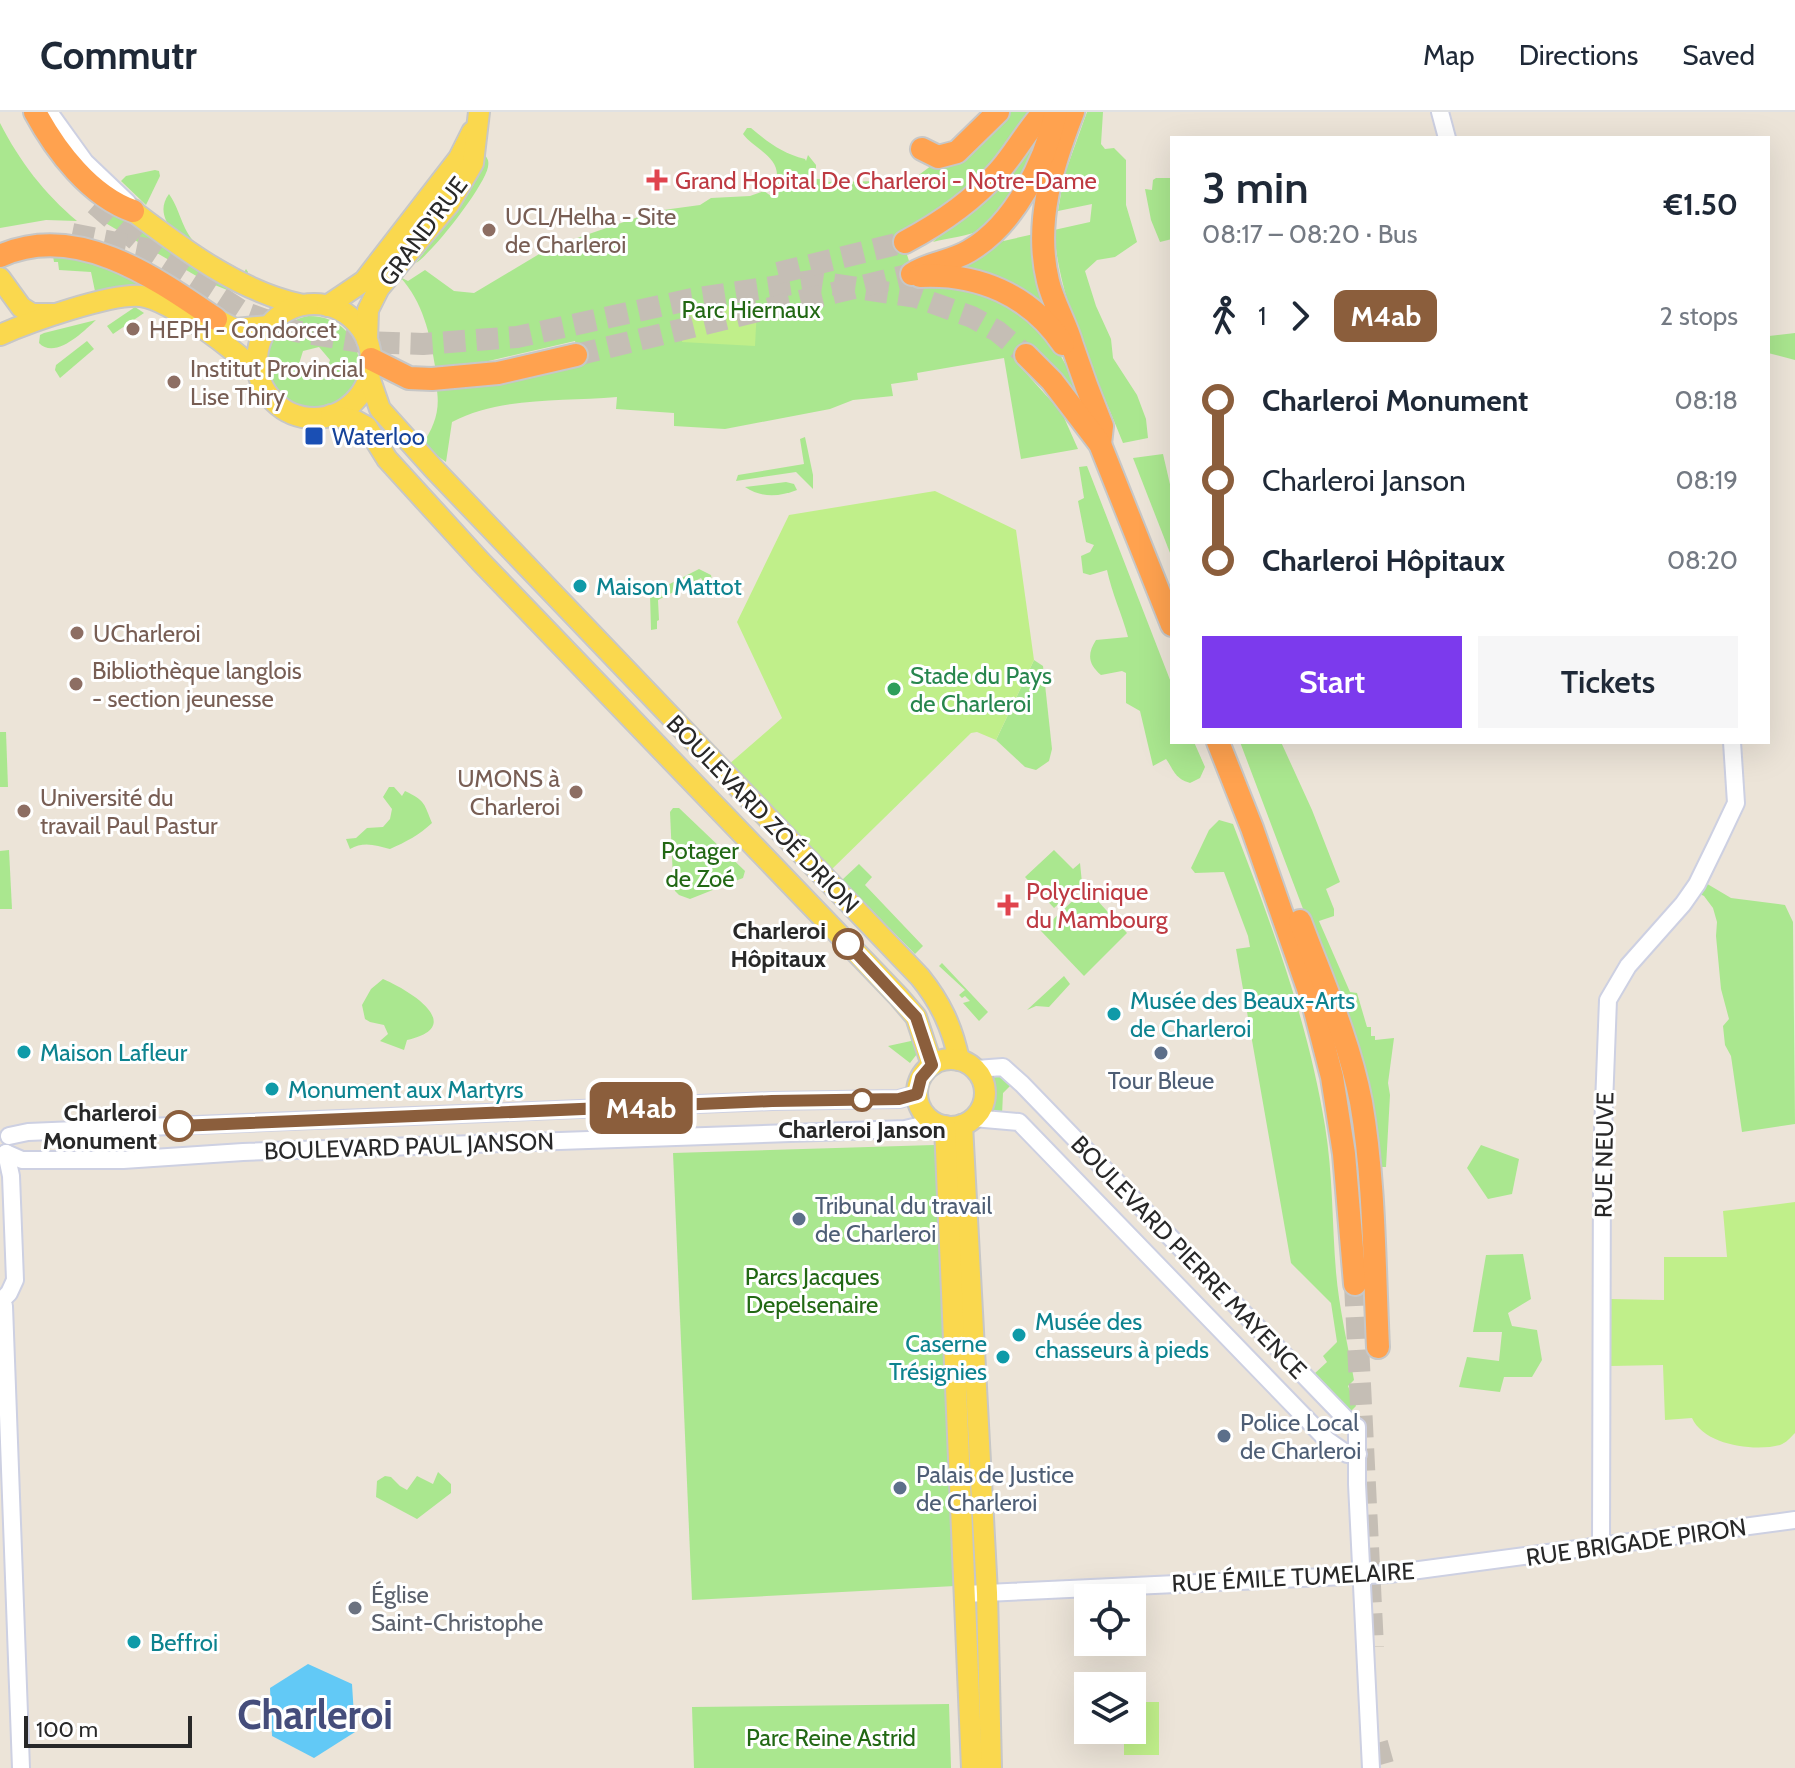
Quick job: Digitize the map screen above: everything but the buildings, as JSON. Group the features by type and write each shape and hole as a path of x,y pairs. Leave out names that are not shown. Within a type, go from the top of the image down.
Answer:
{"highway":[{"path":"20,112 53,164 95,204"},
{"path":"35,112 55,144 78,171 114,202 133,211"},
{"path":"922,149 938,157 957,152 998,112"},
{"path":"905,242 933,226 974,195 997,173 1044,112"},
{"path":"1066,115 1044,212 1048,281 1102,426 1100,444"},
{"path":"1066,115 1028,186 998,228 965,254 912,274 963,278 997,288 1039,315 1076,362"},
{"path":"0,240 33,233 72,234"},
{"path":"0,256 25,248 41,247 67,247 96,253 149,275 216,319"},
{"path":"369,359 409,378 432,379 498,373 576,355"},
{"path":"1026,355 1052,381 1100,444 1170,620"},
{"path":"1219,744 1252,828 1313,1003 1332,1077 1344,1154 1355,1284"},
{"path":"1252,828 1280,870 1330,1000 1360,1100 1368,1152 1378,1347"}],"main road":[{"name":"GRAND'RUE","path":"327,306 364,281 386,255 459,158 478,117"},
{"name":"GRAND'RUE","path":"369,359 368,310 379,288 449,204 473,163 478,117"},
{"path":"2,282 21,307 32,314 54,314 122,298 145,297 188,320 243,357 258,373 268,394 281,407 305,417 331,415 355,400 369,359 353,320 327,306 303,305 273,297 209,265 133,211"},
{"path":"2,282 10,305 4,333"},
{"path":"258,373 257,354 269,326 290,310 303,305"},
{"path":"4,333 54,314"},
{"path":"216,319 235,329 269,326"},
{"name":"BOULEVARD ZOÉ DRION","path":"369,359 380,409 920,977 949,1021 967,1064"},
{"name":"BOULEVARD ZOÉ DRION","path":"331,415 367,427 387,459 481,562 899,997 916,1017 932,1065"},
{"path":"949,1059 967,1064 981,1077 985,1094 980,1111 954,1123 920,1105 917,1094 921,1078 932,1065 949,1059"},
{"path":"954,1123 987,1593 991,1768"},
{"path":"954,1123 972,1768"}],"street":[{"path":"49,112 85,162 127,201 133,211"},
{"path":"1440,112 1446,136"},
{"path":"413,487 434,469"},
{"name":"RUE NEUVE","path":"1601,1547 1602,1173 1608,1000 1628,966 1697,884 1736,803 1732,744"},
{"name":"BOULEVARD PIERRE MAYENCE","path":"967,1064 1003,1067 1022,1084 1357,1427 1371,1768"},
{"name":"BOULEVARD PAUL JANSON","path":"917,1094 899,1099 772,1101 28,1132 4,1144 22,1160 123,1160 243,1152 905,1129 954,1123"},
{"name":"BOULEVARD PIERRE MAYENCE","path":"954,1123 1019,1122 1327,1440 1347,1454 1358,1454"},
{"path":"4,1144 11,1176 15,1280 0,1302 4,1306 13,1539 6,1572 21,1768"},
{"name":"RUE BRIGADE PIRON","path":"1477,1563 1795,1520"},
{"name":"RUE ÉMILE TUMELAIRE","path":"965,1594 1363,1575 1477,1563"}],"green space":[{"name":"Parc Hiernaux","path":"1004,112 1034,112 996,166 903,242 915,280 958,281 1004,299 1051,338 1081,393 1076,395 1034,346 1016,362 1062,413 1078,449 1021,459 1004,358 917,373 918,380 891,384 893,396 853,400 830,409 725,429 674,426 674,413 616,409 617,397 554,400 491,408 452,422 446,462 422,445 436,416 436,385 581,363 575,341 446,371 435,366 420,308 400,277 408,281 425,270 454,291 474,293 551,247 656,211 700,205 711,198 750,196 764,191 771,196 777,178 774,163 743,134 747,128 789,154 806,161 808,155 816,165 816,179 821,179 820,182 889,181 916,177"},
{"path":"1087,112 1103,112 1101,144 1105,149 1114,148 1126,160 1126,205 1137,242 1115,257 1097,260 1085,271 1111,339 1113,358 1137,395 1146,419 1148,438 1123,443 1071,312 1057,258 1054,230 1090,222 1092,204 1058,211 1064,176"},
{"path":"0,123 34,176 77,221 46,220 0,228"},
{"path":"1042,132 1020,186 995,221 983,229 933,242"},
{"path":"485,155 488,167 477,189 445,233 416,263 469,193"},
{"path":"159,171 160,176 146,205 121,181 126,176"},
{"path":"1170,178 1170,240 1160,242 1151,220 1145,189 1152,190 1153,180"},
{"path":"169,194 194,242 243,274 246,269 246,278 188,245 175,233 166,220 164,207"},
{"path":"98,202 232,292 205,281 90,214"},
{"path":"1034,234 1045,303 1038,307 952,267 990,244"},
{"path":"53,256 100,262 165,297 96,296 91,272 59,270 58,262 54,262"},
{"path":"684,303 757,308 755,346 682,342"},
{"path":"135,307 144,313 113,334 107,326"},
{"path":"308,316 329,320 345,330 355,344 359,361 357,378 349,392 335,403 315,408 296,405 282,397 272,383 268,368 269,351 276,336 289,324","holes":["319,347 330,360 325,376 309,379 298,367 303,351"]},
{"path":"96,320 61,346 53,348 39,343 40,335 44,333"},
{"path":"1795,333 1795,360 1770,354 1770,336"},
{"path":"87,341 94,349 60,378 55,370 56,365"},
{"path":"805,437 813,489 796,472 736,481 738,475 804,464 800,439"},
{"path":"1163,454 1170,484 1170,553 1133,458"},
{"path":"1087,466 1170,680 1170,744 1195,744 1205,767 1200,778 1190,783 1177,776 1166,759 1153,766 1140,711 1126,703 1126,673 1101,675 1091,663 1090,654 1096,640 1128,637 1107,570 1090,575 1083,573 1081,556 1090,552 1094,545 1086,542 1078,501 1084,498 1079,467"},
{"path":"786,482 794,484 797,490 770,495 745,487"},
{"name":"Stade du Pays de Charleroi","path":"935,491 1016,530 1034,660 996,740 977,732 971,733 830,871 728,765 782,718 737,622 789,515"},
{"path":"699,569 711,575 713,585 707,588 701,578 658,600 657,629 651,630 650,594"},
{"path":"1034,660 1043,666 1052,749 1049,761 1036,770 1025,767 996,740"},
{"path":"0,732 6,732 8,787 0,787"},
{"path":"1241,744 1282,744 1340,882 1326,889 1334,916 1319,921 1350,992 1357,993 1367,1027 1371,1027 1371,1036 1375,1036 1375,1040 1394,1038 1388,1083 1386,1167 1380,1167 1325,967"},
{"path":"389,787 394,787 402,796 405,791 421,801 432,823 390,849 365,844 350,849 346,839 356,838 367,828 383,827 390,819 392,809 383,797"},
{"name":"Potager de Zoé","path":"673,808 679,808 745,871 743,878 690,899 675,891 670,812"},
{"path":"1219,820 1233,824 1261,898 1287,973 1318,1087 1330,1163 1337,1286 1354,1380 1348,1386 1356,1406 1351,1411 1314,1374 1327,1362 1323,1356 1337,1342 1331,1303 1291,1263 1236,949 1250,947 1248,936 1224,872 1195,873 1191,868 1209,830"},
{"path":"9,850 12,909 0,909 0,851"},
{"path":"1054,850 1073,869 1080,863 1082,883 1054,908 1025,877"},
{"path":"859,864 872,877 865,885 923,946 915,954 842,880"},
{"path":"1704,882 1731,898 1785,905 1793,922 1795,1124 1742,1132 1731,1056 1725,1045 1723,1026 1729,1019 1721,989 1717,922 1713,908 1704,896 1696,892"},
{"path":"1086,888 1127,933 1084,976 1041,931"},
{"path":"942,963 988,1012 979,1021 963,1003 970,1001 959,995 965,990 939,966"},
{"path":"1064,976 1070,984 1049,1007 1036,1006 1027,1010"},
{"path":"383,979 418,999 433,1017 433,1026 425,1034 407,1040 404,1050 380,1041 388,1034 384,1025 365,1019 362,1005 371,989"},
{"path":"910,1032 917,1054 910,1063 888,1046 911,1041"},
{"path":"995,1070 1013,1083 1003,1093 1002,1115 989,1113 994,1095 990,1075"},
{"name":"Parcs Jacques Depelsenaire","path":"934,1145 943,1223 955,1586 692,1600 673,1153"},
{"path":"1481,1145 1519,1159 1512,1194 1488,1199 1467,1168"},
{"path":"1795,1202 1795,1433 1780,1445 1744,1447 1707,1435 1692,1418 1665,1420 1663,1365 1611,1366 1611,1299 1664,1300 1664,1257 1727,1257 1723,1211"},
{"path":"1523,1254 1531,1299 1508,1313 1512,1326 1537,1330 1542,1360 1532,1377 1504,1377 1500,1392 1459,1387 1467,1357 1499,1361 1502,1332 1473,1332 1486,1255"},
{"path":"438,1472 451,1484 451,1493 417,1519 376,1497 377,1481 385,1476 407,1490 417,1476 433,1484"},
{"path":"1146,1702 1159,1702 1159,1755 1124,1755 1124,1744 1146,1744"},
{"name":"Parc Reine Astrid","path":"949,1704 951,1768 694,1768 692,1707"}],"water":[{"path":"308,1664 352,1684 355,1732 314,1758 272,1736 270,1688"}],"tunnel":[{"path":"95,204 142,245"},
{"path":"72,234 146,249 243,312 295,331 361,342 423,344 517,337 692,299 812,281 916,297 972,317 997,331 1026,355"},
{"path":"778,273 905,242"},
{"path":"576,355 912,274"},
{"path":"1355,1284 1373,1647"},
{"path":"1377,1743 1384,1768"}],"bus line":[{"name":"M4ab","path":"179,1126 772,1101 905,1099 917,1094 921,1078 932,1065 925,1039 916,1017 848,944"}],"place":[{"name":"Grand Hopital De Charleroi - Notre-Dame","path":"657,180"},
{"name":"UCL/Helha - Site de Charleroi","path":"489,230"},
{"name":"HEPH - Condorcet","path":"133,329"},
{"name":"Institut Provincial Lise Thiry","path":"174,382"},
{"name":"Waterloo","path":"314,436"},
{"name":"Maison Mattot","path":"580,586"},
{"name":"UCharleroi","path":"77,633"},
{"name":"Bibliothèque langlois - section jeunesse","path":"76,684"},
{"name":"Stade du Pays de Charleroi","path":"894,689"},
{"name":"UMONS à Charleroi","path":"576,792"},
{"name":"Université du travail Paul Pastur","path":"24,811"},
{"name":"Polyclinique du Mambourg","path":"1008,905"},
{"name":"Charleroi Hôpitaux","path":"848,944"},
{"name":"Musée des Beaux-Arts de Charleroi","path":"1114,1014"},
{"name":"Maison Lafleur","path":"24,1052"},
{"name":"Tour Bleue","path":"1161,1053"},
{"name":"Monument aux Martyrs","path":"272,1089"},
{"name":"Charleroi Janson","path":"862,1100"},
{"name":"Charleroi Monument","path":"179,1126"},
{"name":"Tribunal du travail de Charleroi","path":"799,1219"},
{"name":"Musée des chasseurs à pieds","path":"1019,1335"},
{"name":"Caserne Trésignies","path":"1003,1357"},
{"name":"Police Local de Charleroi","path":"1224,1436"},
{"name":"Palais de Justice de Charleroi","path":"900,1488"},
{"name":"Église Saint-Christophe","path":"355,1608"},
{"name":"Beffroi","path":"134,1642"}],"district":[{"name":"Charleroi","path":"315,1714"}]}
